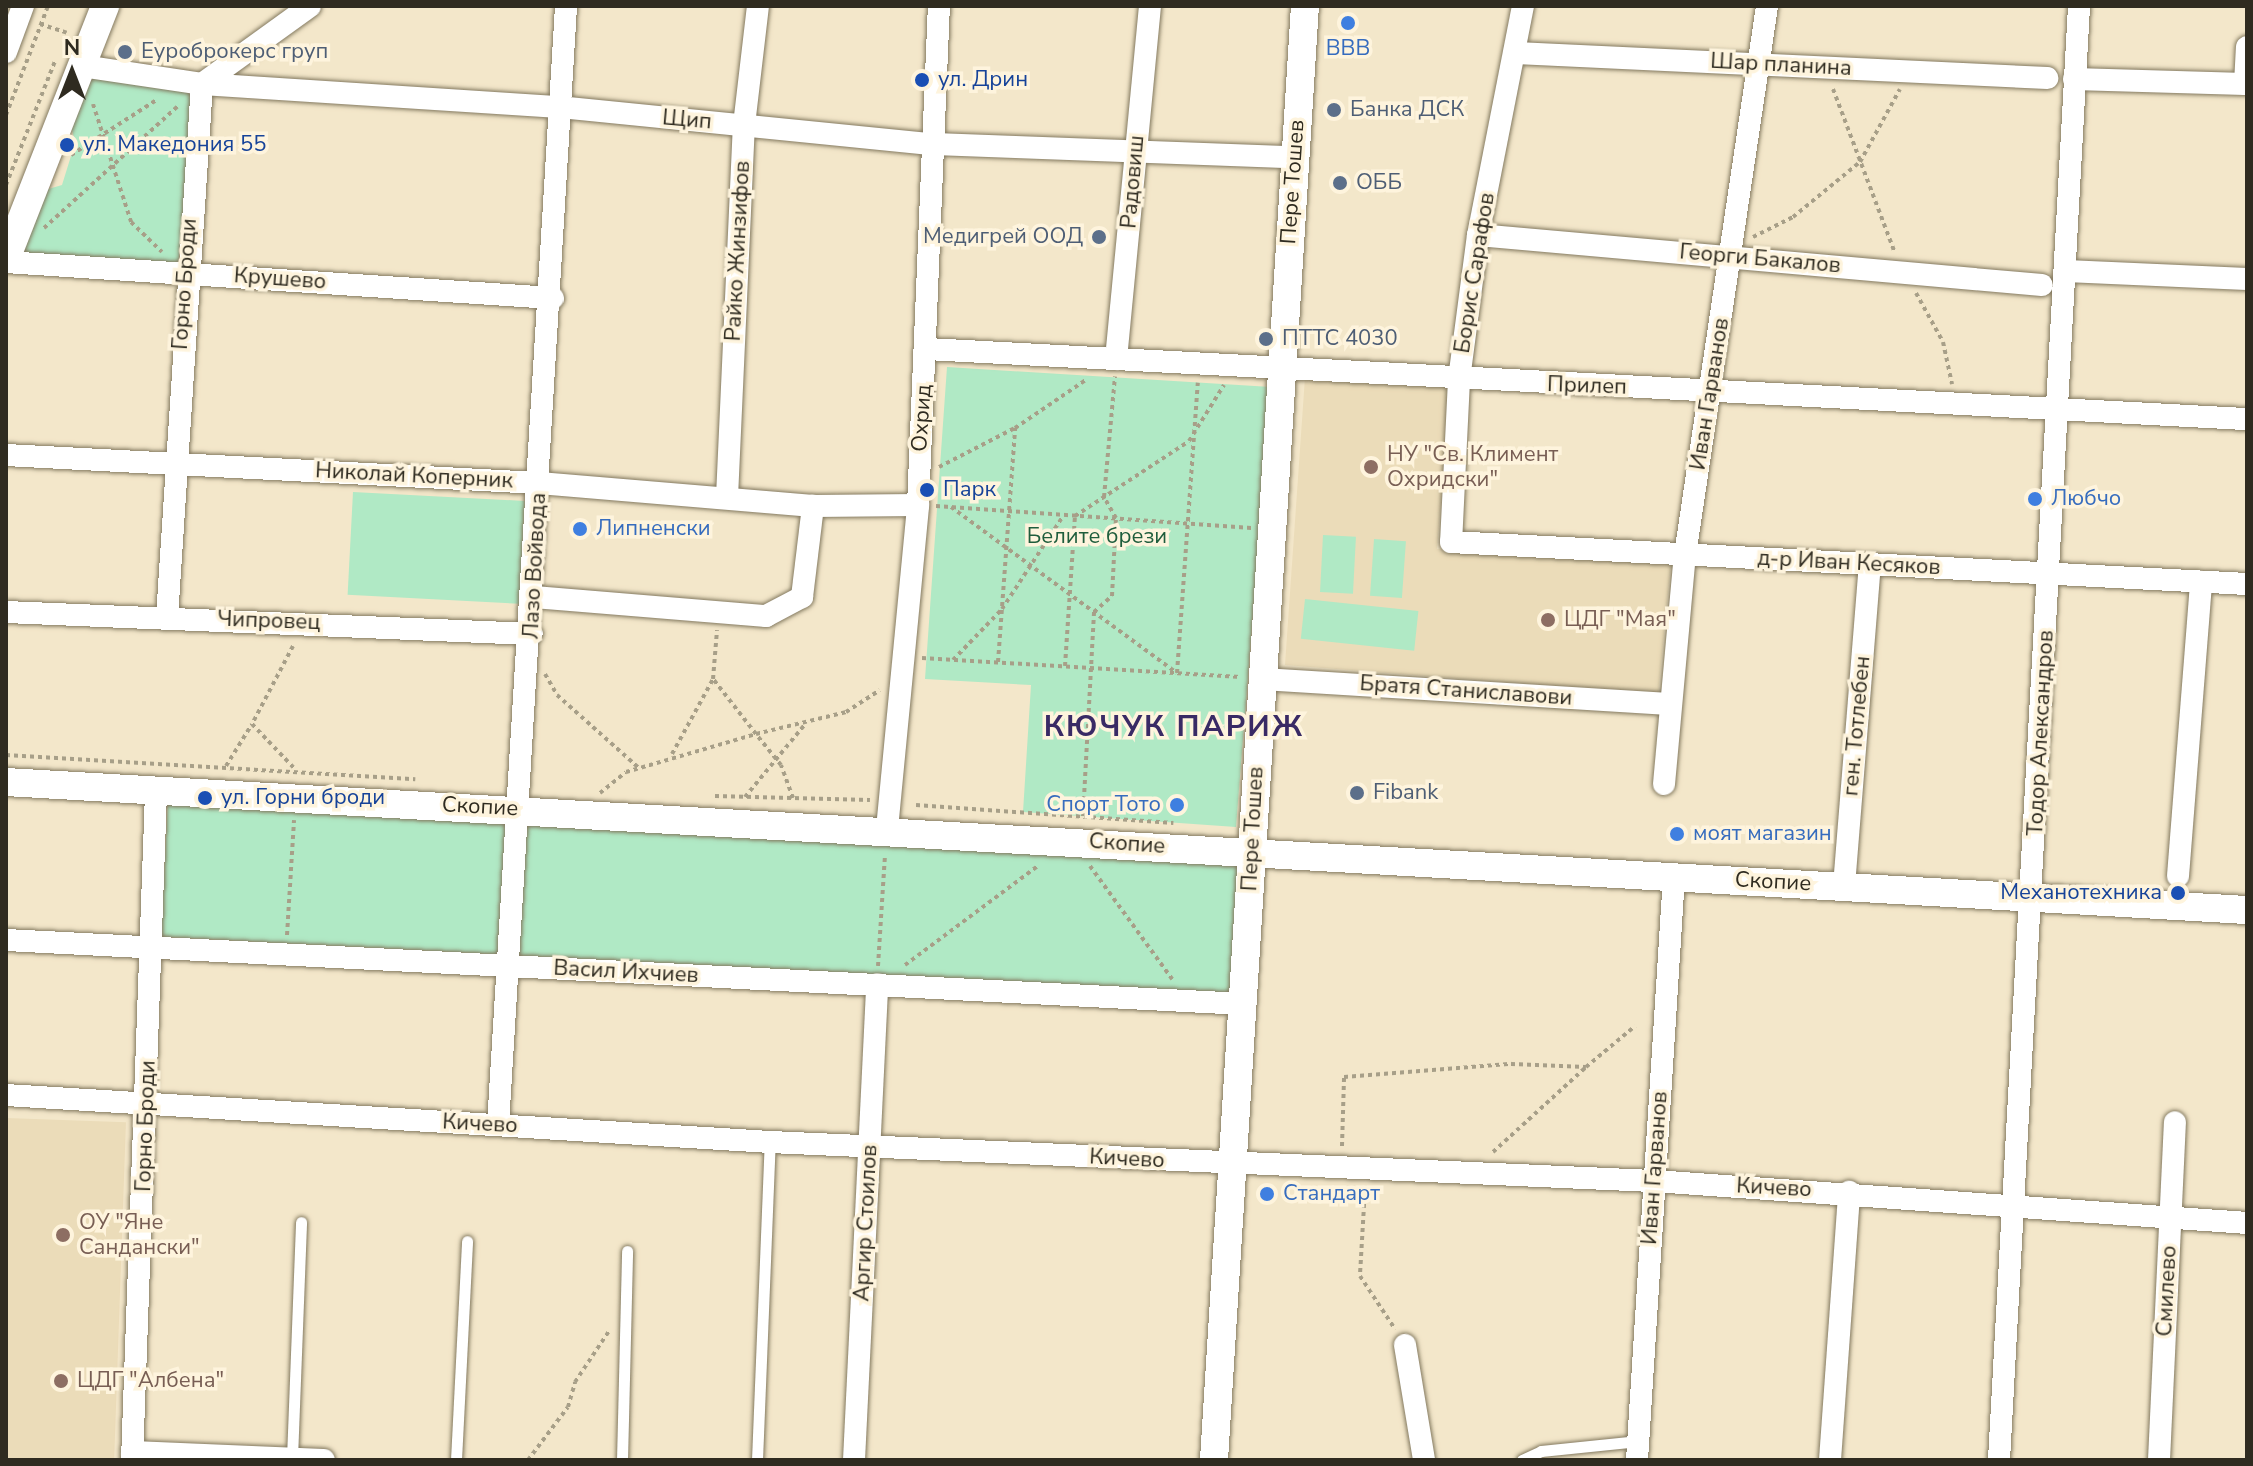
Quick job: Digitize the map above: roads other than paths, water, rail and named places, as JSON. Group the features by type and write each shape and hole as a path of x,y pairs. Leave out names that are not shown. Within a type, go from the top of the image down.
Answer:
{"street":[{"path":"6,260 105,6"},
{"path":"193,83 310,6"},
{"name":"Лазо Войвода","path":"498,1125 514,808 532,634 539,483 553,298 559,107 566,6"},
{"name":"Райко Жинзифов","path":"727,497 744,125 758,6"},
{"name":"Охрид","path":"887,829 918,505 927,349 939,6"},
{"name":"Радовиш","path":"1116,359 1150,6"},
{"name":"Пере Тошев","path":"1214,1460 1245,1004 1261,679 1305,6"},
{"name":"Борис Сарафов","path":"1451,542 1459,380 1478,235 1523,6"},
{"name":"Иван Гарванов","path":"1664,784 1685,555 1732,252 1755,63 1767,6"},
{"name":"Тодор Александров","path":"1999,1460 2079,6"},
{"path":"6,52 21,12"},
{"path":"2074,79 2245,84 2247,47"},
{"name":"Шар планина","path":"1516,53 2047,78"},
{"name":"Щип","path":"82,66 193,83 559,107 932,144 1294,157"},
{"name":"Горно Броди","path":"167,617 193,83"},
{"name":"Георги Бакалов","path":"1478,235 1732,252 2042,285"},
{"name":"Крушево","path":"6,260 553,298"},
{"path":"2066,271 2247,279"},
{"name":"Прилеп","path":"927,349 1459,380 2247,419"},
{"name":"Николай Коперник","path":"6,455 539,483 813,506 918,505"},
{"path":"534,597 766,616 802,597 813,506"},
{"name":"д-р Иван Кесяков","path":"1451,542 1870,565 2050,571 2247,584"},
{"name":"ген. Тотлебен","path":"1844,886 1870,565"},
{"path":"2178,876 2201,582"},
{"name":"Чипровец","path":"6,612 306,622 532,634"},
{"name":"Братя Станиславови","path":"1261,679 1670,704"},
{"name":"Скопие","path":"6,782 887,829 1077,828 1252,851 2247,910"},
{"name":"Горно Броди","path":"132,1456 148,1105 156,792"},
{"name":"Иван Гарванов","path":"1637,1450 1674,876"},
{"name":"Васил Ихчиев","path":"6,940 1245,1004"},
{"name":"Аргир Стоилов","path":"854,1460 877,985"},
{"name":"Кичево","path":"6,1095 770,1142 1849,1192 2011,1208 2247,1223"},
{"name":"Смилево","path":"2159,1460 2175,1122"},
{"path":"1830,1460 1849,1192"},
{"path":"1405,1345 1424,1460"},
{"path":"132,1456 324,1460"}],"lane":[{"path":"757,1460 770,1142"},
{"path":"292,1458 301,1222"},
{"path":"456,1460 467,1241"},
{"path":"622,1460 627,1251"},
{"path":"1522,1460 1541,1451 1637,1450"}],"place":[{"name":"BBB","path":"1348,23"},
{"name":"Еуроброкерс груп","path":"125,52"},
{"name":"ул. Дрин","path":"922,80"},
{"name":"Банка ДСК","path":"1334,110"},
{"name":"ул. Македония 55","path":"67,145"},
{"name":"ОББ","path":"1340,183"},
{"name":"Медигрей ООД","path":"1099,237"},
{"name":"ПТТС 4030","path":"1266,339"},
{"name":"НУ \"Св. Климент Охридски\"","path":"1371,467"},
{"name":"Парк","path":"927,490"},
{"name":"Любчо","path":"2035,499"},
{"name":"Липненски","path":"580,529"},
{"name":"ЦДГ \"Мая\"","path":"1548,620"},
{"name":"Fibank","path":"1357,793"},
{"name":"ул. Горни броди","path":"205,798"},
{"name":"Спорт Тото","path":"1177,805"},
{"name":"моят магазин","path":"1677,834"},
{"name":"Механотехника","path":"2178,893"},
{"name":"Стандарт","path":"1267,1194"},
{"name":"ОУ \"Яне Сандански\"","path":"63,1235"},
{"name":"ЦДГ \"Албена\"","path":"61,1381"}],"district":[{"name":"КЮЧУК ПАРИЖ","path":"1174,727"}],"park label":[{"name":"Белите брези","path":"1097,537"}]}
